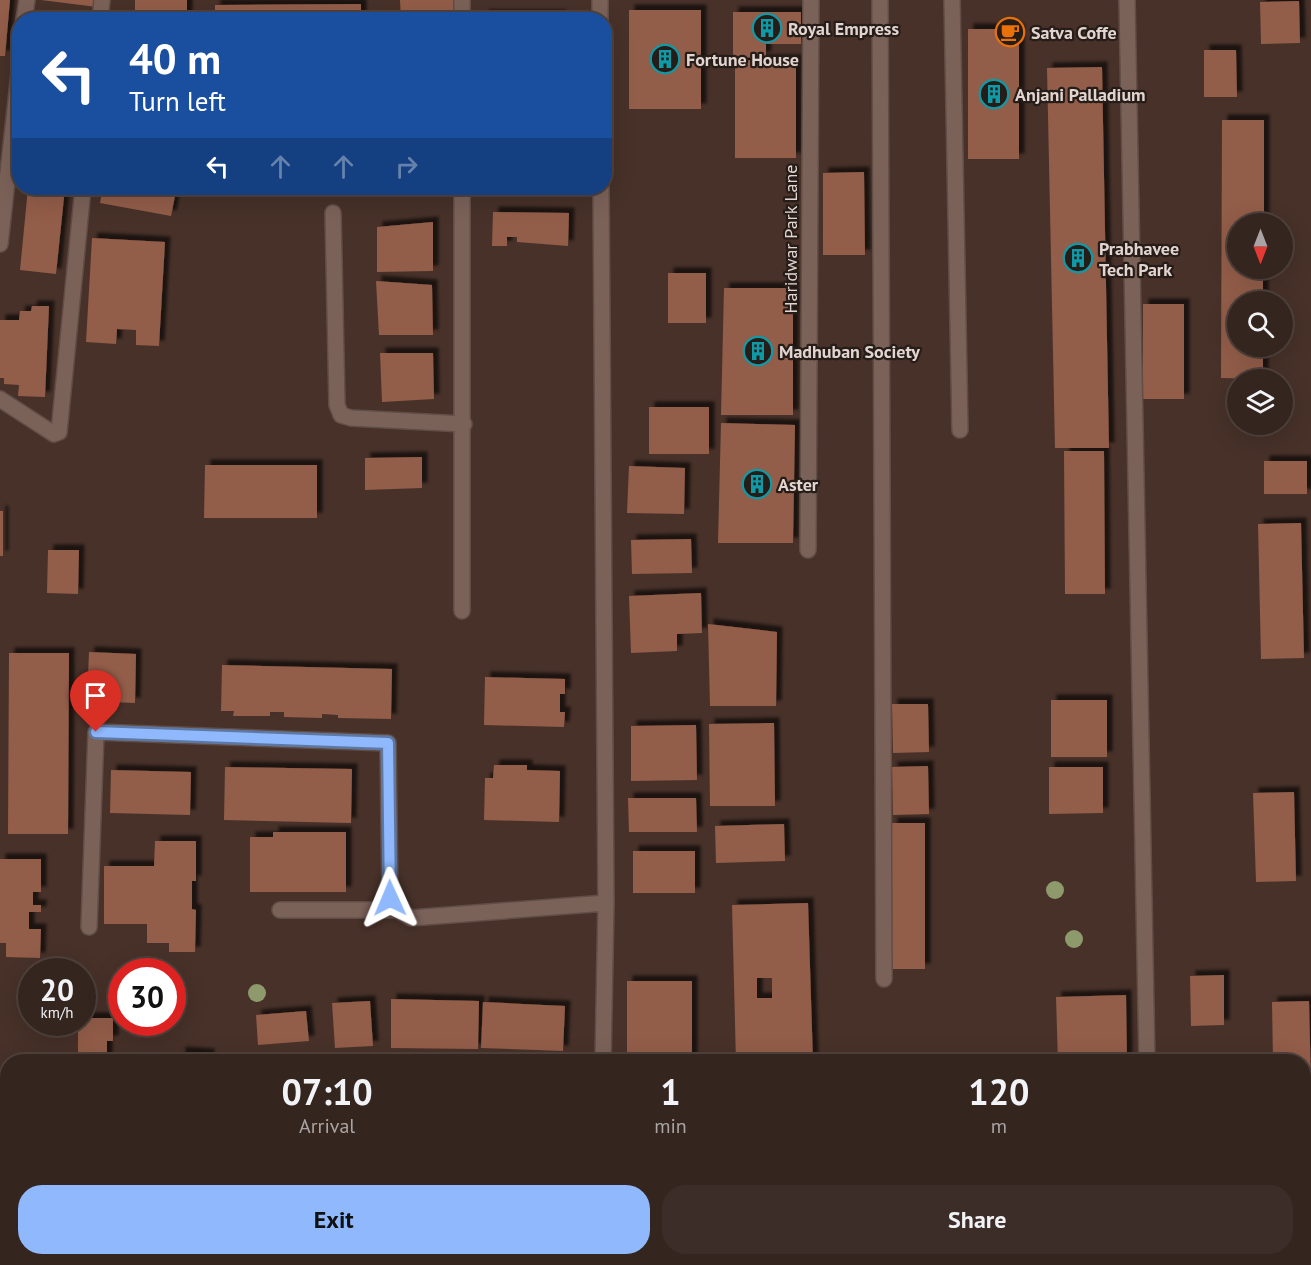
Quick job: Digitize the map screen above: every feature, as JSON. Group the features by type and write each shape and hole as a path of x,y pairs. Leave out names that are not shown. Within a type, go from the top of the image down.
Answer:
{"street":[{"name":"Haridwar Park Lane","path":"808,550 811,0"},
{"path":"880,0 884,978"},
{"path":"951,0 960,430"},
{"path":"1127,0 1148,1054"},
{"path":"0,244 12,137"},
{"path":"0,399 54,434 59,432 82,195"},
{"path":"462,195 464,424 462,611"},
{"path":"601,195 606,903 603,1054"},
{"path":"333,213 338,405 341,415 351,418 464,424"},
{"path":"89,927 96,732 388,743 390,898 397,910"},
{"path":"280,910 397,910 411,918 606,903"}],"building":[{"path":"0,0 10,0 5,56 0,56"},
{"path":"41,0 98,0 97,7"},
{"path":"135,0 187,0 187,12 135,12"},
{"path":"400,0 453,0 454,12 401,12"},
{"path":"1299,1 1300,43 1261,44 1260,2"},
{"path":"361,4 361,12 215,12 215,5"},
{"name":"Fortune House","path":"629,10 701,10 701,109 629,109"},
{"name":"Royal Empress","path":"733,12 801,12 801,44 766,44 766,57 733,58"},
{"name":"Anjani Palladium","path":"968,29 1019,29 1019,159 968,159"},
{"path":"1204,50 1236,50 1237,97 1204,97"},
{"path":"735,60 796,60 796,158 735,158"},
{"name":"Prabhavee Tech Park","path":"1102,67 1109,448 1055,448 1047,68"},
{"path":"1222,120 1264,120 1264,213 1227,213 1227,279 1263,279 1263,291 1227,291 1227,357 1263,357 1263,369 1227,369 1227,378 1221,378"},
{"path":"864,172 865,255 823,255 823,173"},
{"path":"27,195 64,195 56,274 20,270"},
{"path":"102,195 175,195 171,216 100,203"},
{"path":"493,212 569,213 568,246 517,242 517,237 507,237 507,246 492,246"},
{"path":"433,222 433,271 377,272 377,227"},
{"path":"92,238 165,242 159,346 136,345 136,330 117,329 116,344 86,342"},
{"path":"668,273 706,273 706,323 668,323"},
{"path":"376,281 432,285 433,335 379,335"},
{"name":"Madhuban Society","path":"724,288 793,288 793,415 721,415"},
{"path":"1143,304 1184,304 1184,399 1143,399"},
{"path":"32,306 49,306 45,397 18,396 19,385 4,384 4,378 0,378 0,320 19,320 20,311 31,311"},
{"path":"380,353 433,353 434,399 382,402"},
{"path":"649,407 709,407 709,454 649,454"},
{"name":"Aster","path":"721,423 795,425 793,543 718,543"},
{"path":"1064,451 1104,451 1105,594 1065,594"},
{"path":"422,457 422,488 365,490 365,458"},
{"path":"1264,461 1307,461 1307,494 1264,494"},
{"path":"205,465 317,465 317,518 204,518"},
{"path":"629,466 685,468 684,514 627,513"},
{"path":"0,511 3,511 3,556 0,556"},
{"path":"1301,523 1304,658 1261,659 1258,524"},
{"path":"691,539 692,573 632,574 631,540"},
{"path":"48,550 79,550 78,594 47,593"},
{"path":"701,593 702,633 677,634 677,651 631,653 629,596"},
{"path":"708,624 777,632 776,706 710,706"},
{"path":"89,652 136,654 135,703 87,701"},
{"path":"9,653 69,653 68,834 8,834"},
{"path":"222,665 392,669 391,719 338,718 338,715 322,714 322,718 284,717 284,712 270,712 270,716 233,716 234,711 221,711"},
{"path":"485,677 565,679 565,694 560,694 560,712 565,712 564,727 484,725"},
{"path":"1051,700 1107,700 1107,757 1051,757"},
{"path":"892,704 928,704 929,752 893,753"},
{"path":"774,723 775,806 710,806 709,724"},
{"path":"696,725 697,780 631,781 631,726"},
{"path":"494,765 527,765 527,770 560,771 559,822 484,820 485,778 493,778"},
{"path":"928,766 929,814 893,815 892,767"},
{"path":"225,767 352,769 351,823 224,820"},
{"path":"1049,767 1103,767 1103,813 1049,814"},
{"path":"111,770 191,772 190,815 110,813"},
{"path":"1294,792 1296,881 1256,882 1253,793"},
{"path":"628,798 696,798 697,832 629,832"},
{"path":"892,823 925,823 925,969 892,969"},
{"path":"784,824 785,861 716,863 715,826"},
{"path":"273,832 346,832 346,892 250,892 250,837 273,837"},
{"path":"155,841 196,841 196,881 192,881 192,909 196,910 195,952 169,952 169,943 147,943 147,924 104,924 104,866 154,866"},
{"path":"633,851 695,851 695,893 633,893"},
{"path":"0,859 41,859 41,892 33,892 33,905 41,905 41,912 29,912 29,929 41,929 40,958 6,957 6,943 0,943"},
{"path":"808,903 813,1054 736,1054 732,905","holes":["757,978 772,978 772,998 757,998"]},
{"path":"1224,975 1224,1025 1191,1026 1190,976"},
{"path":"627,981 692,981 692,1054 627,1054"},
{"path":"1126,995 1127,1054 1058,1054 1056,997"},
{"path":"391,999 479,1001 478,1049 391,1048"},
{"path":"370,1001 373,1046 335,1048 332,1003"},
{"path":"1309,1001 1310,1054 1273,1054 1272,1002"},
{"path":"483,1002 565,1006 563,1051 481,1048"},
{"path":"306,1011 309,1041 258,1045 256,1015"},
{"path":"96,1018 108,1018 108,1036 113,1036 113,1041 107,1041 107,1054 78,1054 78,1036 96,1036"},
{"path":"180,1052 209,1054 180,1054"}],"place":[{"name":"Royal Empress","path":"767,28"},
{"name":"Satva Coffe","path":"1010,32"},
{"name":"Fortune House","path":"665,59"},
{"name":"Anjani Palladium","path":"994,94"},
{"name":"Prabhavee Tech Park","path":"1078,258"},
{"name":"Madhuban Society","path":"758,351"},
{"name":"Aster","path":"757,484"}],"route":[{"path":"96,732 388,743 390,898"}]}
